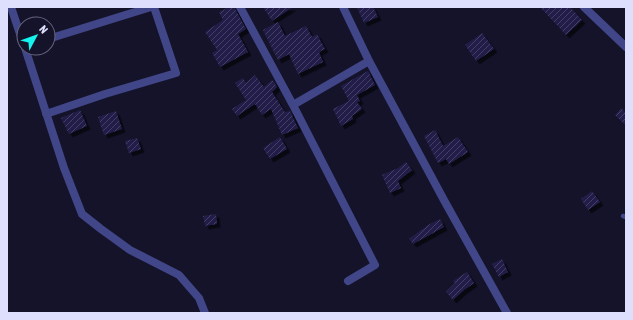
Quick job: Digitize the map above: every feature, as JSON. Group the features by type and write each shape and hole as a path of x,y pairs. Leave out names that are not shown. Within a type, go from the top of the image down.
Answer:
{"street":[{"path":"11,7 16,22"},
{"path":"56,37 151,7"},
{"path":"46,114 105,94 176,73 154,7"},
{"path":"240,7 376,265 348,281"},
{"path":"343,7 369,61 506,313"},
{"path":"584,7 626,47"},
{"path":"27,56 64,168 82,214 130,250 179,274 199,298 205,313"},
{"path":"293,105 369,61"}],"building":[{"path":"229,7 234,7 246,29 238,34 248,52 220,67 212,53 217,50 205,32 223,20 219,12"},
{"path":"263,7 293,7 272,21"},
{"path":"357,7 373,7 378,17 364,23"},
{"path":"540,7 570,7 582,20 566,35"},
{"path":"278,22 285,36 306,26 312,37 317,34 325,49 319,52 323,62 298,74 289,54 278,60 263,30"},
{"path":"482,33 494,49 476,61 465,45"},
{"path":"368,71 375,85 357,95 360,101 357,102 362,109 352,116 353,119 341,126 333,109 349,101 341,86"},
{"path":"255,75 264,87 272,80 274,82 277,87 272,92 285,112 290,111 298,128 282,135 271,109 262,115 255,104 237,116 232,109 246,100 235,83 243,78 246,83"},
{"path":"621,108 626,113 626,126 615,115"},
{"path":"80,110 87,126 69,134 61,118"},
{"path":"116,111 122,129 104,135 98,117"},
{"path":"435,130 443,146 458,137 468,152 449,164 446,159 438,163 424,136"},
{"path":"280,137 287,149 270,159 263,148"},
{"path":"137,138 141,149 129,153 125,141"},
{"path":"406,162 412,170 398,181 401,188 390,193 382,175 398,168"},
{"path":"592,191 600,202 588,210 581,199"},
{"path":"216,214 217,224 205,226 203,216"},
{"path":"440,219 444,227 413,244 409,239 428,225"},
{"path":"502,259 508,272 499,277 492,264"},
{"path":"467,272 474,283 453,300 446,292 455,283 453,281"}]}
